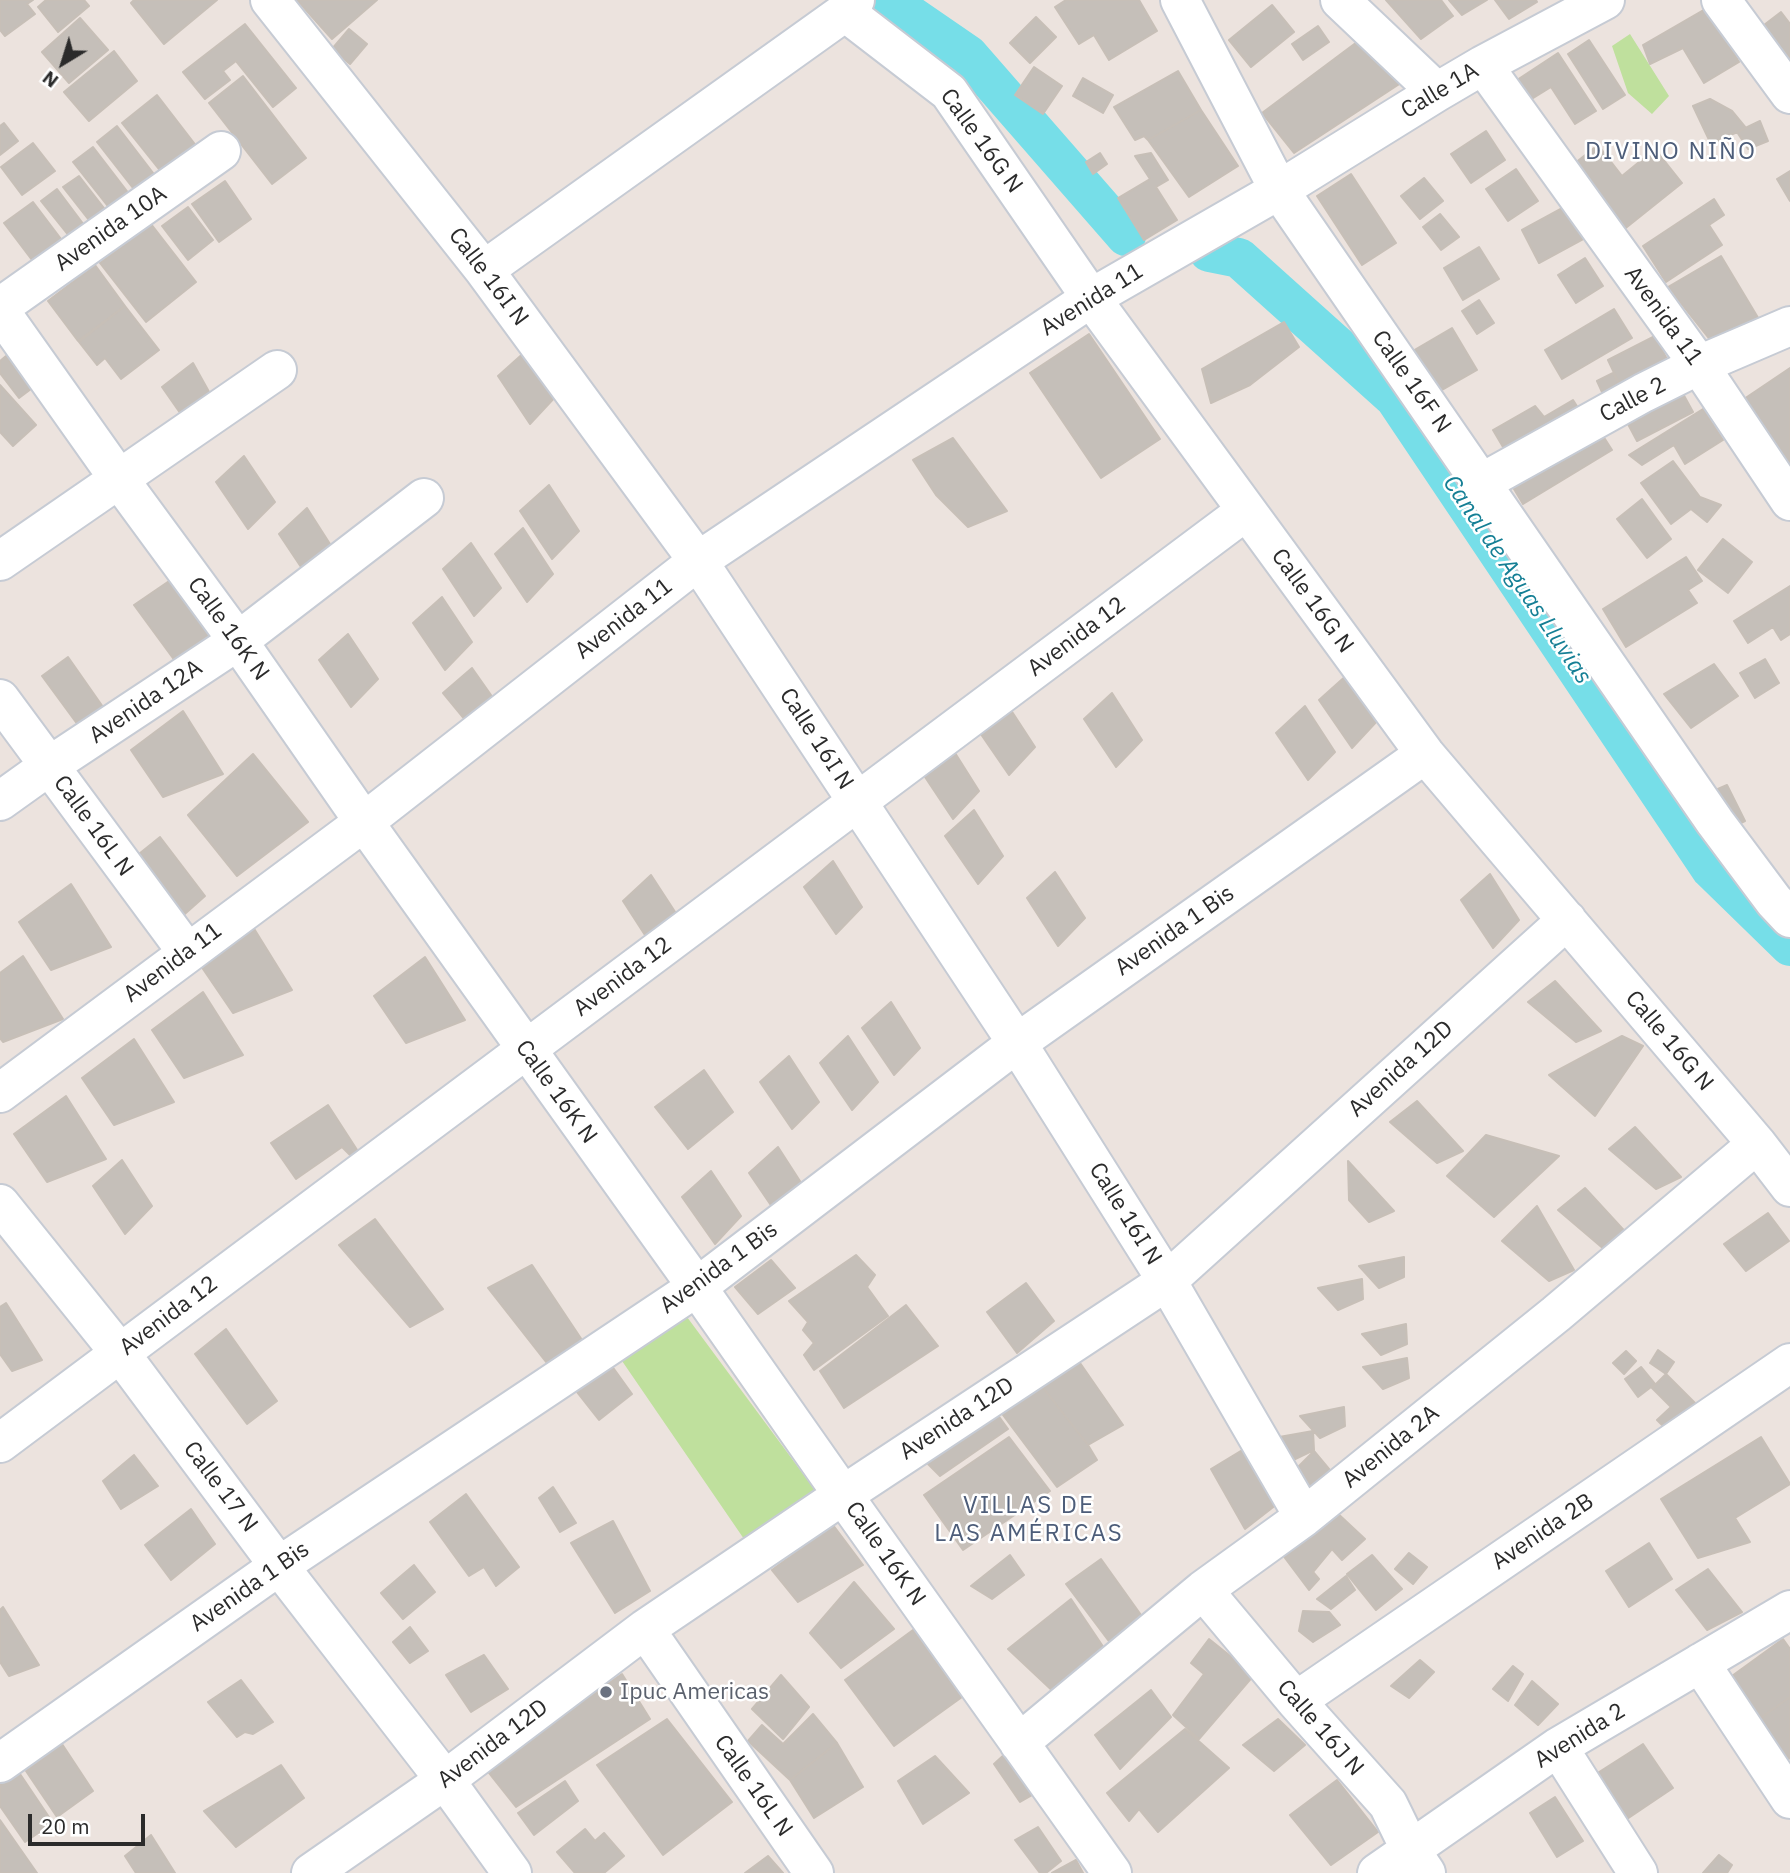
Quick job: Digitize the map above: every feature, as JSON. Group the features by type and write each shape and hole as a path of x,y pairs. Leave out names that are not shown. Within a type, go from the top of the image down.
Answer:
{"street":[{"name":"Calle 16I N","path":"270,0 484,270 698,561 1017,1043 1167,1281 1304,1517"},
{"name":"Calle 16F N","path":"1180,0 1279,190 1715,822 1774,901 1790,918"},
{"path":"1340,0 1437,92"},
{"name":"Calle 1A","path":"1279,190 1483,65 1605,0"},
{"path":"1721,0 1790,94"},
{"path":"484,270 850,6"},
{"name":"Calle 16G N","path":"850,6 949,92 1091,298 1425,754 1757,1144 1790,1187"},
{"name":"Avenida 11","path":"1483,65 1699,365 1790,501"},
{"name":"Avenida 10A","path":"0,309 221,151"},
{"name":"Avenida 11","path":"0,1093 364,822 698,561 1091,298 1279,190"},
{"name":"Calle 16K N","path":"0,309 1112,1873"},
{"name":"Calle 2","path":"1481,484 1643,393 1699,365 1790,326"},
{"path":"0,561 277,370"},
{"name":"Avenida 12A","path":"0,801 238,641 425,498"},
{"name":"Avenida 12","path":"0,1443 1246,511"},
{"name":"Calle 16L N","path":"0,699 187,952"},
{"name":"Avenida 1 Bis","path":"0,1763 279,1566 697,1287 1017,1043 1425,754"},
{"name":"Avenida 12D","path":"310,1873 445,1780 645,1629 1167,1281 1567,920"},
{"name":"Avenida 2A","path":"1019,1743 1203,1590 1304,1517 1556,1314 1757,1144"},
{"name":"Calle 17 N","path":"0,1204 120,1353 279,1566 445,1780 512,1873"},
{"name":"Avenida 2B","path":"1296,1701 1790,1363"},
{"name":"Calle 16J N","path":"1203,1590 1296,1701 1388,1804 1418,1861"},
{"name":"Avenida 2","path":"1377,1873 1418,1861 1558,1747 1790,1610"},
{"name":"Calle 16L N","path":"645,1629 814,1873"},
{"path":"1700,1662 1790,1799"},
{"path":"1558,1747 1639,1873"}],"green space":[{"path":"1630,34 1669,96 1652,114 1628,93 1612,46"},
{"path":"687,1317 821,1498 744,1539 620,1358"}],"building":[{"path":"0,0 33,0 27,4 35,14 5,36 0,30"},
{"path":"46,0 84,0 89,6 58,32 38,7"},
{"path":"134,0 217,0 164,44 131,3"},
{"path":"297,0 377,0 332,39"},
{"path":"1066,0 1139,0 1157,31 1109,60 1094,35 1079,44 1055,7"},
{"path":"1386,0 1441,0 1453,16 1421,39"},
{"path":"1449,0 1487,0 1462,15"},
{"path":"1495,0 1536,0 1537,2 1509,19"},
{"path":"1272,5 1294,32 1251,67 1229,40"},
{"path":"1707,8 1739,62 1704,83 1683,48 1650,64 1643,45"},
{"path":"1781,12 1790,24 1790,59 1764,25"},
{"path":"1036,17 1056,37 1030,63 1010,43"},
{"path":"80,18 108,50 69,83 42,52"},
{"path":"245,24 296,88 273,107 236,61 223,71 230,80 205,99 183,72"},
{"path":"1318,26 1329,42 1303,60 1292,44"},
{"path":"349,29 367,44 350,64 332,49"},
{"path":"1365,36 1407,79 1294,153 1262,113"},
{"path":"1589,40 1625,95 1603,109 1568,54"},
{"path":"114,51 137,81 89,121 64,92"},
{"path":"1558,53 1596,111 1575,124 1551,87 1530,100 1517,80"},
{"path":"1034,67 1062,86 1043,114 1015,95"},
{"path":"1178,71 1201,110 1148,140 1144,136 1135,140 1114,107"},
{"path":"243,76 306,158 272,184 209,103"},
{"path":"1083,78 1113,95 1103,113 1073,96"},
{"path":"157,95 204,156 170,183 122,123"},
{"path":"1710,99 1732,111 1746,128 1711,144 1693,106"},
{"path":"1201,110 1238,166 1189,197 1148,140"},
{"path":"1760,121 1768,141 1748,149 1737,132"},
{"path":"4,123 18,141 0,155 0,126"},
{"path":"117,126 160,182 140,197 97,142"},
{"path":"1486,131 1505,160 1471,183 1451,154"},
{"path":"33,143 55,171 22,195 1,167"},
{"path":"1598,145 1622,176 1655,149 1682,183 1622,231 1570,167"},
{"path":"93,147 133,199 114,214 73,162"},
{"path":"1100,153 1107,164 1093,174 1086,162"},
{"path":"1151,153 1168,180 1156,187 1177,220 1144,240 1118,198 1150,179 1135,156"},
{"path":"1516,169 1538,201 1508,221 1486,189"},
{"path":"1790,171 1790,201 1777,179"},
{"path":"1351,174 1396,243 1362,265 1317,196"},
{"path":"79,176 107,212 92,224 63,187"},
{"path":"1424,178 1443,201 1420,219 1401,196"},
{"path":"225,181 251,219 219,242 192,204"},
{"path":"57,189 84,225 69,236 41,201"},
{"path":"1714,199 1724,215 1709,225 1722,245 1666,282 1643,246"},
{"path":"33,202 61,239 32,260 4,223"},
{"path":"1568,205 1585,238 1539,263 1522,230"},
{"path":"188,207 213,240 188,260 162,226"},
{"path":"1440,214 1459,237 1441,250 1423,227"},
{"path":"151,224 196,282 146,322 100,263"},
{"path":"1479,247 1499,279 1463,300 1444,268"},
{"path":"1721,256 1763,326 1719,351 1668,287"},
{"path":"1585,258 1603,286 1576,303 1558,275"},
{"path":"95,265 125,306 78,341 48,301"},
{"path":"1479,300 1494,323 1477,334 1462,311"},
{"path":"125,306 159,350 121,379 105,358 97,365 79,342"},
{"path":"1614,309 1632,338 1562,379 1545,350"},
{"path":"1284,322 1299,347 1250,385 1211,403 1202,369"},
{"path":"1452,328 1477,370 1435,394 1411,352"},
{"path":"1089,334 1160,439 1101,478 1030,373"},
{"path":"1655,336 1673,371 1624,394 1608,360"},
{"path":"527,350 557,395 530,424 498,376"},
{"path":"6,356 31,389 19,398 0,373 0,361"},
{"path":"193,363 213,399 185,420 162,387"},
{"path":"1790,368 1790,471 1741,401"},
{"path":"1613,373 1624,394 1607,403 1597,381"},
{"path":"1676,381 1693,412 1637,441 1621,411"},
{"path":"0,385 36,425 13,446 0,432"},
{"path":"1573,400 1587,422 1513,464 1493,430 1535,406 1544,417"},
{"path":"1703,409 1723,440 1685,464 1674,445 1642,465 1629,455"},
{"path":"1596,425 1612,450 1523,504 1508,479"},
{"path":"953,438 1007,511 968,527 936,495 913,460"},
{"path":"244,456 275,502 248,529 216,482"},
{"path":"1673,461 1700,497 1721,505 1707,522 1691,509 1671,524 1641,483"},
{"path":"549,485 579,531 552,559 520,511"},
{"path":"1642,499 1671,539 1647,558 1617,519"},
{"path":"307,508 337,555 311,582 279,534"},
{"path":"523,528 553,574 527,602 495,554"},
{"path":"1723,539 1752,562 1728,593 1698,570"},
{"path":"471,543 501,588 474,616 443,569"},
{"path":"1686,557 1702,581 1688,590 1697,603 1626,647 1603,609"},
{"path":"175,577 216,637 178,665 134,605"},
{"path":"1790,586 1790,634 1781,640 1773,627 1748,643 1734,621"},
{"path":"442,597 472,642 445,670 413,623"},
{"path":"348,634 378,679 351,707 319,660"},
{"path":"68,657 103,707 78,725 42,676"},
{"path":"1765,659 1779,683 1755,698 1740,673"},
{"path":"1714,664 1738,696 1691,728 1664,694"},
{"path":"472,668 498,705 471,727 443,693"},
{"path":"1348,674 1378,720 1352,748 1319,700"},
{"path":"1112,693 1142,740 1116,767 1084,719"},
{"path":"1005,701 1035,747 1009,775 976,727"},
{"path":"1305,706 1335,752 1308,780 1276,733"},
{"path":"183,711 223,774 163,797 131,750"},
{"path":"950,745 979,791 953,819 921,771"},
{"path":"253,754 308,822 237,876 188,815"},
{"path":"1727,785 1745,821 1728,829 1711,792"},
{"path":"974,810 1003,856 978,884 945,836"},
{"path":"160,837 205,896 178,920 129,862"},
{"path":"833,861 862,907 836,934 804,887"},
{"path":"1055,872 1085,918 1058,946 1027,898"},
{"path":"1490,874 1519,920 1493,948 1461,900"},
{"path":"651,875 681,921 654,949 623,901"},
{"path":"71,884 111,947 51,970 19,922"},
{"path":"253,927 292,990 233,1013 201,966"},
{"path":"23,956 63,1019 3,1042 0,1038 0,973"},
{"path":"425,957 465,1020 406,1043 374,996"},
{"path":"1555,981 1601,1031 1576,1042 1528,1002"},
{"path":"203,992 243,1055 184,1078 152,1030"},
{"path":"891,1002 920,1048 894,1075 862,1028"},
{"path":"848,1036 878,1082 852,1110 820,1063"},
{"path":"1622,1036 1643,1046 1595,1116 1549,1075"},
{"path":"134,1039 174,1102 114,1125 82,1078"},
{"path":"789,1056 819,1102 792,1129 760,1082"},
{"path":"704,1070 733,1112 688,1149 655,1107"},
{"path":"66,1096 106,1159 47,1182 14,1134"},
{"path":"1417,1101 1463,1151 1437,1163 1390,1122"},
{"path":"328,1105 361,1156 356,1161 342,1147 296,1179 271,1143"},
{"path":"1635,1127 1681,1177 1656,1189 1609,1149"},
{"path":"1486,1135 1559,1156 1494,1217 1447,1176"},
{"path":"778,1147 807,1192 781,1220 749,1173"},
{"path":"122,1160 152,1206 125,1234 93,1186"},
{"path":"1348,1161 1394,1211 1369,1222 1349,1200"},
{"path":"711,1171 741,1216 715,1244 682,1197"},
{"path":"1585,1188 1631,1238 1605,1250 1558,1210"},
{"path":"1537,1206 1574,1270 1549,1281 1502,1241"},
{"path":"1768,1213 1789,1241 1746,1271 1724,1244"},
{"path":"375,1219 443,1309 410,1327 339,1245"},
{"path":"856,1255 875,1275 867,1287 888,1316 814,1370 804,1355 814,1343 803,1330 808,1322 789,1301"},
{"path":"1404,1257 1404,1277 1379,1288 1359,1266"},
{"path":"771,1260 795,1288 758,1314 735,1287"},
{"path":"532,1265 586,1346 550,1367 488,1288"},
{"path":"1362,1279 1363,1299 1338,1310 1318,1288"},
{"path":"1026,1283 1054,1321 1017,1353 987,1312"},
{"path":"6,1303 42,1360 12,1371 0,1354 0,1307"},
{"path":"906,1305 938,1346 844,1408 820,1371"},
{"path":"1406,1324 1407,1344 1381,1355 1362,1334"},
{"path":"226,1329 277,1401 247,1424 195,1354"},
{"path":"1071,1350 1123,1425 1088,1445 1033,1375"},
{"path":"1658,1350 1674,1362 1666,1374 1650,1363"},
{"path":"1626,1351 1636,1361 1624,1374 1613,1363"},
{"path":"1407,1358 1409,1378 1383,1389 1363,1367"},
{"path":"609,1362 632,1394 599,1420 573,1387"},
{"path":"1641,1367 1655,1384 1638,1397 1625,1379"},
{"path":"1666,1374 1701,1409 1673,1436 1657,1420 1671,1407 1652,1388"},
{"path":"1033,1375 1097,1460 1057,1487 994,1403"},
{"path":"992,1407 1008,1429 940,1476 921,1457"},
{"path":"1344,1407 1345,1426 1320,1438 1300,1416"},
{"path":"1313,1431 1314,1450 1289,1462 1268,1439"},
{"path":"1009,1437 1050,1491 963,1550 924,1495"},
{"path":"1761,1437 1790,1484 1735,1518 1750,1542 1698,1558 1661,1499"},
{"path":"1244,1449 1281,1501 1245,1529 1211,1469"},
{"path":"1314,1451 1339,1481 1313,1492 1294,1471"},
{"path":"134,1455 158,1486 121,1509 103,1481"},
{"path":"553,1487 576,1523 560,1532 539,1498"},
{"path":"466,1494 519,1567 496,1586 484,1567 469,1576 430,1522"},
{"path":"191,1509 215,1544 171,1580 145,1545"},
{"path":"1334,1510 1365,1539 1342,1560 1332,1549 1313,1572 1319,1579 1309,1590 1282,1554"},
{"path":"613,1521 650,1591 615,1613 571,1543"},
{"path":"833,1525 863,1565 798,1602 772,1570"},
{"path":"1649,1543 1672,1579 1629,1607 1606,1571"},
{"path":"1409,1553 1427,1567 1413,1584 1395,1569"},
{"path":"1010,1555 1024,1575 992,1599 971,1586"},
{"path":"1372,1555 1402,1589 1376,1610 1347,1574"},
{"path":"1101,1559 1146,1622 1111,1644 1066,1584"},
{"path":"414,1565 435,1592 403,1619 381,1593"},
{"path":"1708,1569 1742,1612 1707,1630 1676,1590"},
{"path":"1346,1576 1355,1590 1331,1609 1317,1599"},
{"path":"854,1582 894,1629 841,1668 810,1633"},
{"path":"1071,1599 1104,1648 1058,1696 1008,1649"},
{"path":"3,1607 39,1665 9,1676 0,1662 0,1610"},
{"path":"1303,1611 1329,1612 1340,1625 1313,1642 1299,1631"},
{"path":"410,1627 428,1651 410,1663 393,1642"},
{"path":"913,1630 962,1697 894,1746 845,1680"},
{"path":"1209,1639 1254,1675 1199,1739 1173,1715 1204,1674 1191,1663"},
{"path":"1783,1639 1790,1649 1790,1697 1755,1722 1725,1681"},
{"path":"484,1655 508,1689 471,1712 446,1675"},
{"path":"1420,1660 1434,1672 1409,1698 1391,1686"},
{"path":"1513,1666 1523,1674 1508,1701 1493,1689"},
{"path":"622,1674 650,1719 516,1807 485,1768"},
{"path":"781,1675 809,1707 783,1739 752,1709"},
{"path":"241,1680 273,1722 253,1734 245,1732 237,1737 208,1702"},
{"path":"1532,1681 1558,1704 1538,1725 1515,1705"},
{"path":"1151,1690 1171,1717 1120,1769 1095,1735"},
{"path":"1790,1697 1790,1758 1776,1767 1755,1722"},
{"path":"813,1714 837,1743 790,1780 748,1741 762,1725 783,1744"},
{"path":"667,1719 732,1802 663,1855 597,1765"},
{"path":"1278,1719 1305,1745 1274,1771 1243,1745"},
{"path":"1185,1729 1229,1768 1158,1832 1139,1809 1129,1821 1107,1793"},
{"path":"837,1743 863,1787 814,1818 790,1780"},
{"path":"62,1744 93,1791 57,1817 26,1771"},
{"path":"1643,1744 1673,1788 1627,1819 1596,1774"},
{"path":"1006,1753 1034,1794 1020,1802 994,1764"},
{"path":"935,1756 969,1793 923,1824 898,1781"},
{"path":"281,1765 304,1798 236,1847 204,1811"},
{"path":"18,1771 53,1823 25,1842 0,1806 0,1785"},
{"path":"1337,1780 1378,1832 1331,1865 1290,1815"},
{"path":"565,1781 578,1801 534,1835 518,1813"},
{"path":"1555,1797 1583,1841 1557,1857 1530,1813"},
{"path":"0,1820 37,1873 0,1873"},
{"path":"1038,1827 1061,1861 1046,1873 1040,1873 1015,1840"},
{"path":"585,1829 595,1841 604,1833 624,1856 604,1873 575,1873 557,1852"},
{"path":"151,1835 175,1873 136,1873 125,1856"},
{"path":"1719,1855 1732,1865 1727,1873 1703,1873"},
{"path":"768,1856 783,1873 745,1873"},
{"path":"1076,1860 1083,1873 1052,1873"}],"waterway":[{"name":"Canal de Aguas Lluvias","path":"888,0 968,55 1126,236"},
{"name":"Canal de Aguas Lluvias","path":"1209,252 1239,258 1395,398 1711,869 1790,946"}],"place":[{"name":"Ipuc Americas","path":"606,1692"}],"district":[{"name":"DIVINO NIÑO","path":"1671,152"},
{"name":"VILLAS DE LAS AMÉRICAS","path":"1029,1520"}]}
